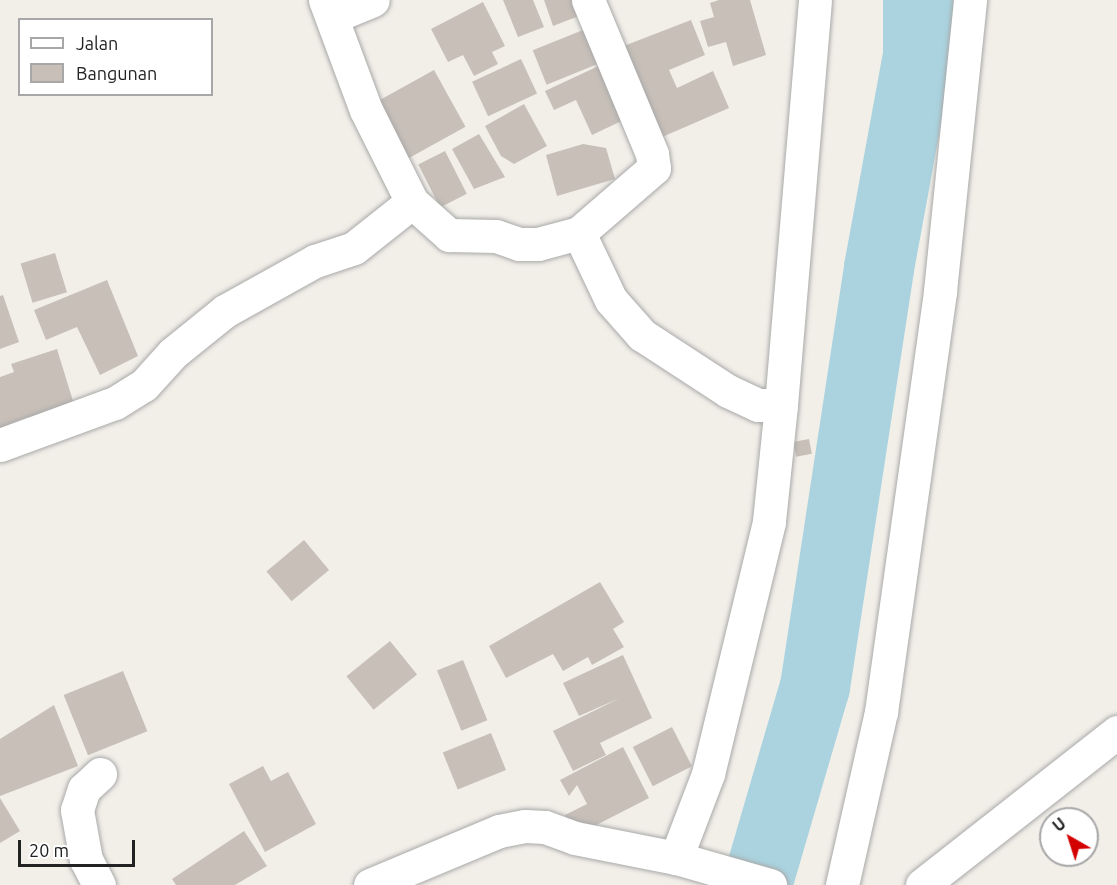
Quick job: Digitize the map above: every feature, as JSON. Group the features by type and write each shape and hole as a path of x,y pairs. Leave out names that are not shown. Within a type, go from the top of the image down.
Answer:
{"street":[{"path":"373,0 328,8 366,110 412,202 449,235 496,236 519,244 579,234 654,168 652,154 588,0"},
{"path":"687,861 769,522 815,0"},
{"path":"842,885 881,712 939,291 970,0"},
{"path":"0,445 115,403 144,385 173,353 225,311 315,261 354,248 412,202"},
{"path":"579,234 611,300 642,335 728,391 758,405 781,405"},
{"path":"922,885 1117,732"},
{"path":"99,885 87,860 77,810 84,789 100,774"},
{"path":"370,885 499,831 525,826 545,827 575,838 687,861 770,885"}],"building":[{"path":"503,0 533,0 544,27 518,37"},
{"path":"544,0 579,0 584,14 553,26"},
{"path":"719,0 750,0 766,55 733,66 726,42 708,47 700,21 714,17 710,3"},
{"path":"483,2 505,46 492,52 498,64 474,76 463,55 448,62 431,29"},
{"path":"691,20 705,55 669,70 677,88 713,71 729,108 653,141 616,49"},
{"path":"593,26 607,60 547,85 533,50"},
{"path":"521,59 537,93 488,116 472,82"},
{"path":"607,62 632,116 592,135 576,100 554,110 545,91"},
{"path":"434,70 466,127 409,158 377,102"},
{"path":"524,104 547,146 514,164 501,156 485,126"},
{"path":"479,134 505,177 474,189 452,149"},
{"path":"583,144 606,148 615,179 557,196 546,155"},
{"path":"445,151 467,194 440,207 418,165"},
{"path":"55,253 67,292 33,303 21,264"},
{"path":"107,280 138,356 100,375 77,327 46,340 34,310"},
{"path":"3,295 19,342 0,349 0,296"},
{"path":"57,349 77,414 31,428 28,417 0,428 0,377 14,372 11,364"},
{"path":"809,439 812,454 796,457 793,442"},
{"path":"304,540 329,570 292,601 266,571"},
{"path":"600,582 624,622 613,629 624,647 592,665 588,657 563,671 553,654 506,678 489,646"},
{"path":"390,641 417,674 374,710 346,676"},
{"path":"623,655 652,718 600,743 606,755 573,771 553,731 620,698 579,716 563,683"},
{"path":"463,660 487,720 461,731 437,670"},
{"path":"123,671 147,731 88,755 64,695"},
{"path":"54,705 78,766 0,796 0,739"},
{"path":"672,727 692,766 653,786 633,747"},
{"path":"491,733 506,770 458,790 443,752"},
{"path":"623,747 649,798 575,836 565,815 587,804 577,785 569,796 560,780"},
{"path":"263,766 271,781 288,772 316,824 265,852 229,784"},
{"path":"0,798 20,831 0,843"},
{"path":"244,831 267,866 235,885 176,885 172,879"}],"waterway":[{"path":"757,885 815,687 879,268 918,56 918,0"}]}
